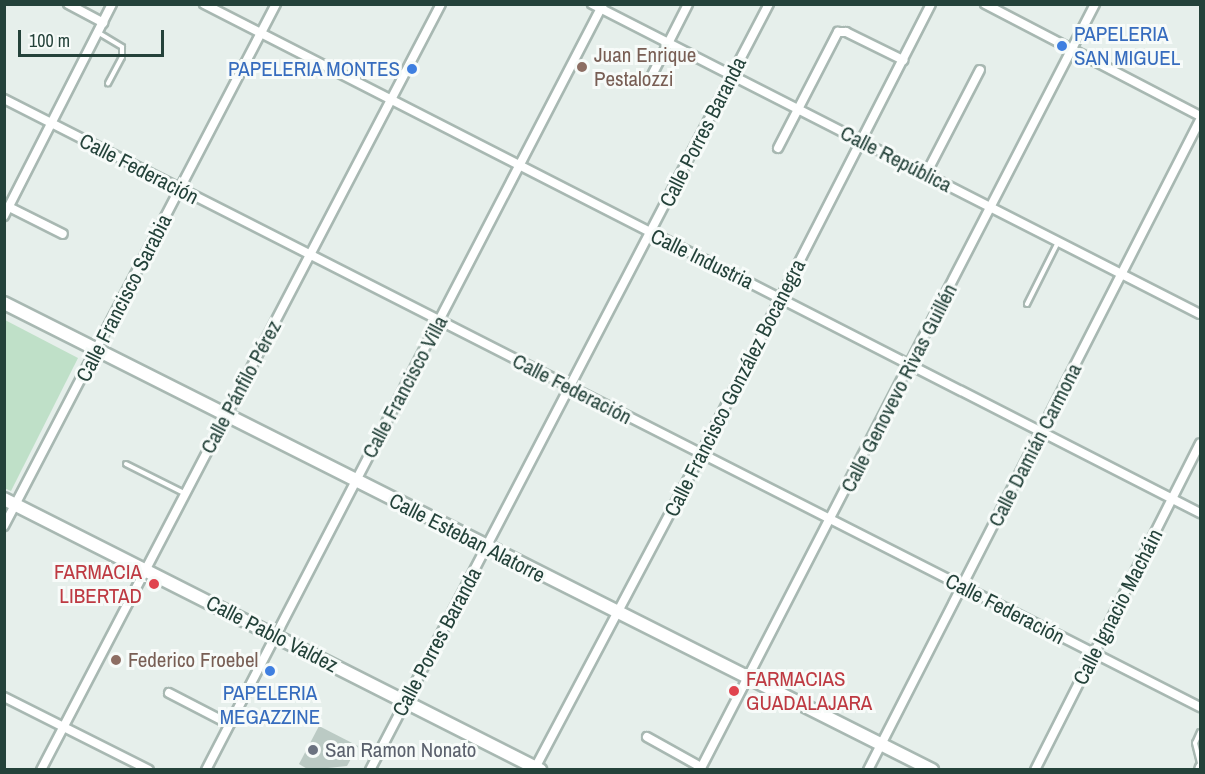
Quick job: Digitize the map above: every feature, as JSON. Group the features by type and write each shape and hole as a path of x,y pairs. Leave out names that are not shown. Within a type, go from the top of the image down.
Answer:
{"street":[{"path":"68,4 103,23"},
{"path":"4,216 112,4"},
{"name":"Calle Industria","path":"204,4 392,103 781,298 1041,434 1200,513"},
{"name":"Calle Francisco Sarabia","path":"4,526 10,502 98,351 276,4"},
{"name":"Calle Pánfilo Pérez","path":"41,770 143,569 392,103 441,4"},
{"name":"Calle República","path":"592,4 602,7 732,76 1200,314"},
{"path":"648,83 688,4"},
{"name":"Calle Porres Baranda","path":"370,770 652,234 769,4"},
{"name":"Calle Francisco González Bocanegra","path":"537,769 931,4"},
{"path":"985,4 1200,118"},
{"name":"Calle Genovevo Rivas Guillén","path":"700,768 749,680 1095,4"},
{"name":"Calle Francisco Villa","path":"206,770 602,7"},
{"path":"778,148 839,31 903,60"},
{"path":"926,174 980,70"},
{"name":"Calle Federación","path":"4,99 179,190 1200,707"},
{"name":"Calle Damián Carmona","path":"868,770 1123,274 1200,118"},
{"path":"9,207 63,234"},
{"name":"Calle Esteban Alatorre","path":"4,303 617,614 932,770"},
{"name":"Calle Ignacio Macháin","path":"1035,770 1200,443"},
{"name":"Calle Pablo Valdez","path":"10,502 537,769"},
{"path":"169,693 229,724"},
{"path":"4,697 148,770"},
{"path":"647,737 700,768"}],"lane":[{"path":"98,32 122,47 122,57 108,83"},
{"path":"1027,304 1059,241"},
{"path":"126,464 184,493"},
{"path":"1200,732 1195,743 1200,766"}],"green space":[{"path":"5,320 78,358 11,491 4,488"}],"building":[{"path":"319,726 358,746 347,766 309,770 299,764"}],"place":[{"name":"PAPELERIA SAN MIGUEL","path":"1062,46"},
{"name":"Juan Enrique Pestalozzi","path":"582,67"},
{"name":"PAPELERIA MONTES","path":"412,69"},
{"name":"FARMACIA LIBERTAD","path":"154,584"},
{"name":"Federico Froebel","path":"116,660"},
{"name":"PAPELERIA MEGAZZINE","path":"270,671"},
{"name":"FARMACIAS GUADALAJARA","path":"734,691"},
{"name":"San Ramon Nonato","path":"313,750"}]}
